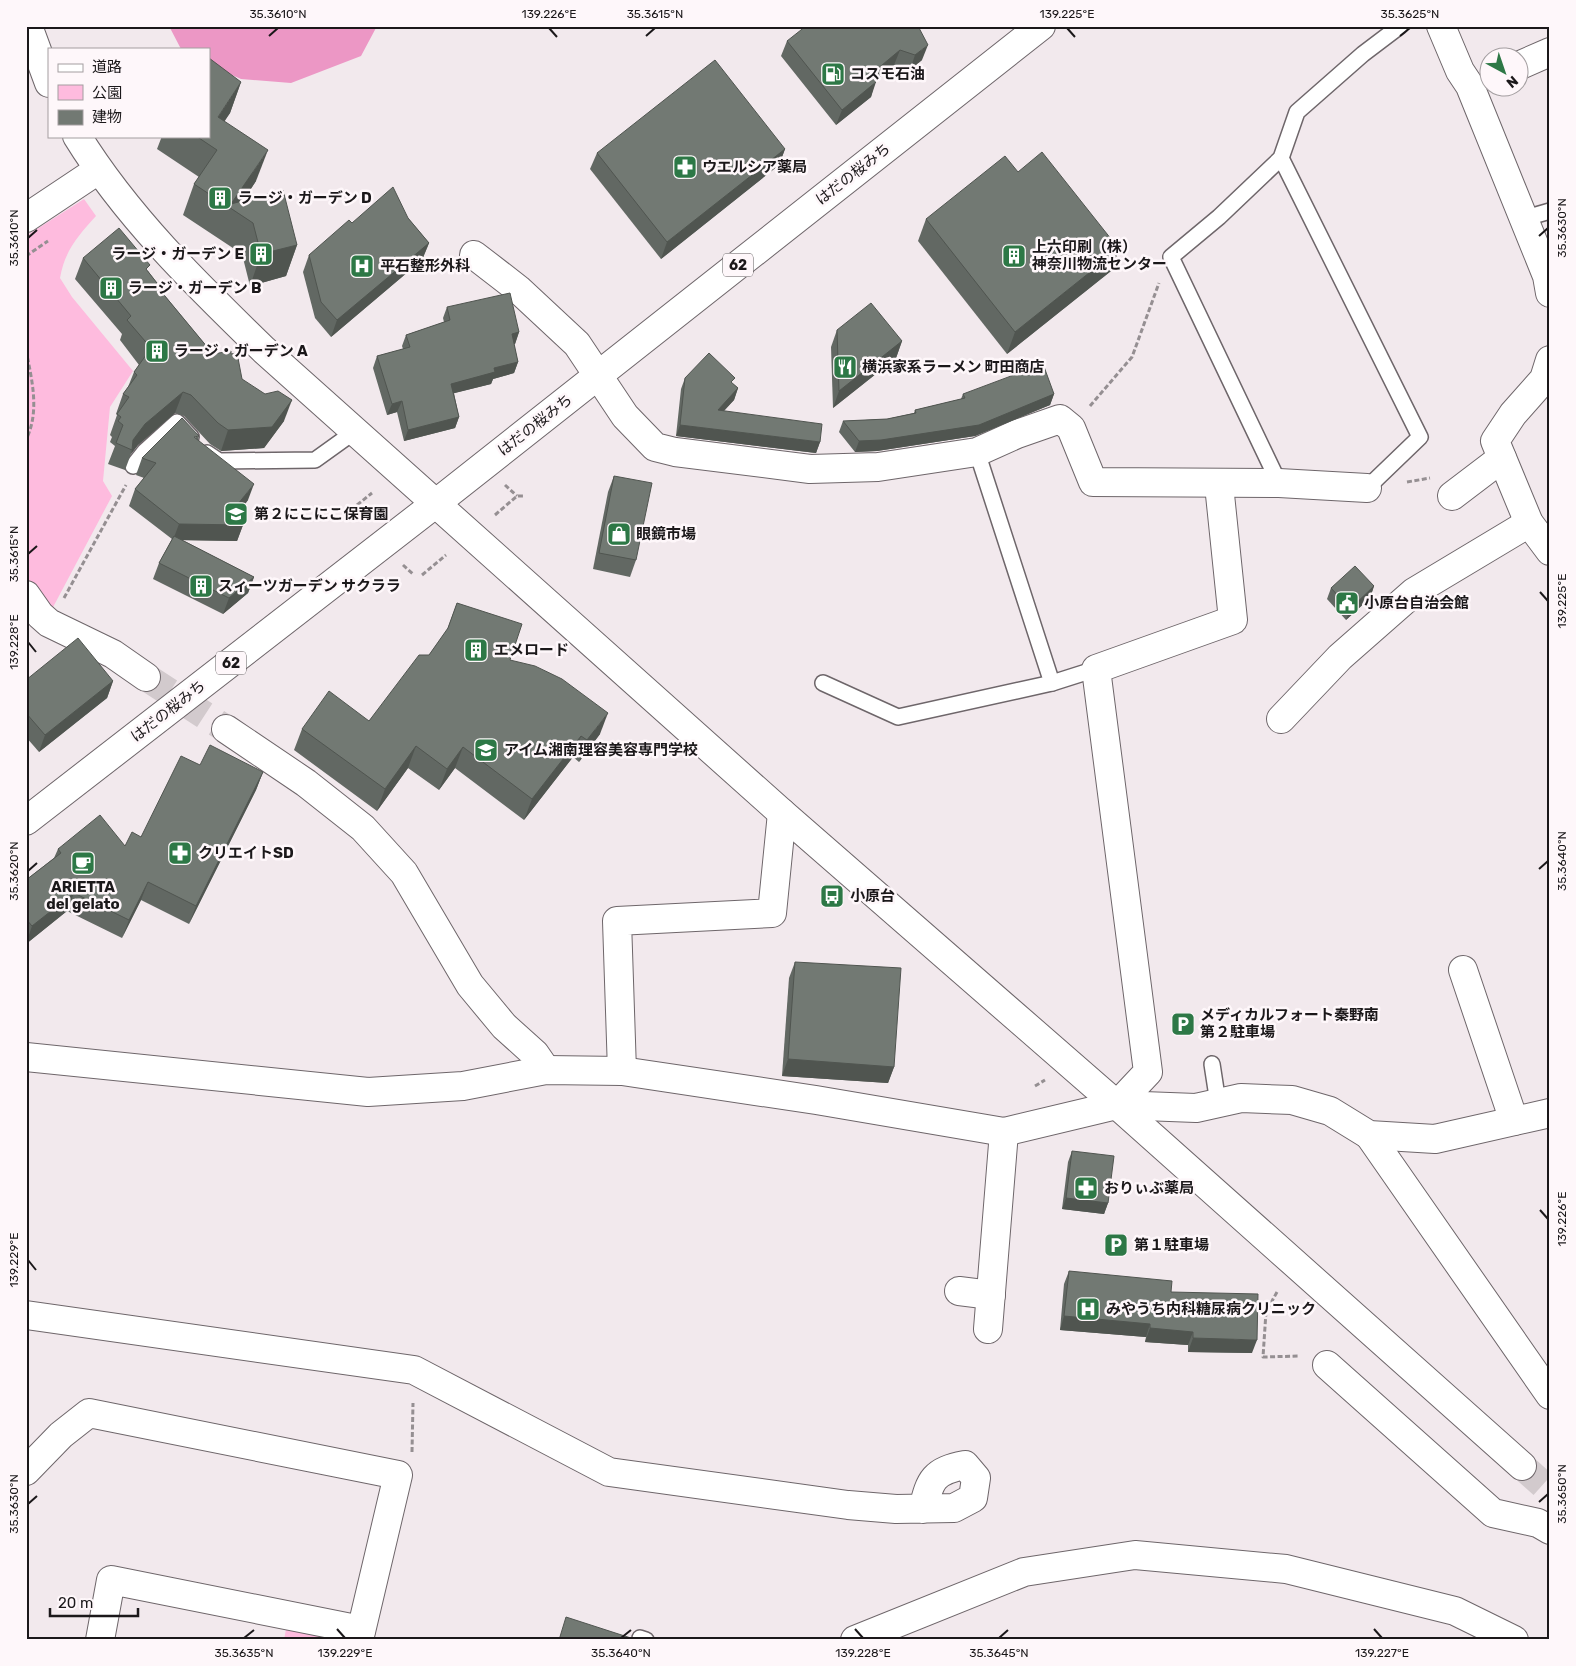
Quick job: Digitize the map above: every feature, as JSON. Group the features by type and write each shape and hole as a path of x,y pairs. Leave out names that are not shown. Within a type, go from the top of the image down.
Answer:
{"street":[{"path":"28,26 48,81"},
{"name":"はだの桜みち","path":"26,821 435,504 1041,26"},
{"path":"1441,26 1460,71 1478,81"},
{"path":"1528,62 1550,52"},
{"path":"1485,98 1522,219 1547,276 1550,293"},
{"path":"78,138 98,170 184,272 354,432 782,813 1117,1105 1522,1466"},
{"path":"26,218 98,170"},
{"path":"474,255 518,289 577,344 625,416 656,446 675,452 810,469 878,467 977,452 1017,434 1060,419 1071,428 1093,482 1219,485 1279,483 1367,488"},
{"path":"1281,719 1340,656 1414,592 1541,533 1495,441 1513,414 1544,379 1550,360"},
{"path":"1452,496 1502,458"},
{"path":"1117,1105 1148,1072 1096,669 1233,620 1219,485"},
{"path":"26,595 40,615 49,623 113,654 146,677"},
{"path":"226,729 306,783 363,828 404,873 470,985 504,1026 535,1054 546,1070"},
{"path":"622,1071 617,921 772,913 782,813"},
{"path":"1462,970 1514,1121"},
{"path":"26,1057 368,1092 463,1086 546,1070 622,1071 816,1100 1004,1132 1117,1105 1196,1108 1241,1098 1292,1100 1330,1110 1369,1135 1550,1395"},
{"path":"1369,1135 1435,1140 1550,1113"},
{"path":"988,1329 1004,1132"},
{"path":"959,1291 991,1295"},
{"path":"26,1315 414,1370 609,1472 848,1505 923,1509"},
{"path":"1316,1360 1494,1513 1538,1523 1550,1530"},
{"path":"26,1472 61,1435 90,1413 398,1475 360,1635 111,1580 100,1640"},
{"path":"854,1640 1024,1572 1135,1555 1286,1569 1455,1611 1514,1640"}],"lane":[{"path":"1279,483 1171,257 1219,217 1281,158 1296,112 1362,54 1400,26"},
{"path":"1281,158 1420,437 1367,488"},
{"path":"1522,219 1550,211"},
{"path":"133,466 145,451 177,422 204,451 219,461 316,460 354,432"},
{"path":"977,452 1052,683"},
{"path":"823,683 898,717 1052,683 1096,669"},
{"path":"1212,1064 1218,1103"}],"path":[{"path":"1071,428 1132,357 1155,292"},
{"path":"26,350 33,384 35,408 26,440"},
{"path":"504,484 518,496"},
{"path":"61,603 124,491"},
{"path":"358,505 372,493"},
{"path":"495,515 518,496 524,496"},
{"path":"422,575 446,555"},
{"path":"399,561 413,574"},
{"path":"1277,1292 1266,1312 1263,1357 1316,1360"},
{"path":"412,1455 414,1370"}],"green space":[{"path":"84,199 96,216 69,251 60,278 72,297 133,371 110,407 103,481 112,496 51,611 26,576 26,236"},
{"path":"287,1624 340,1640 284,1640"}],"shaded area":[{"path":"169,26 377,26 361,56 291,83 241,79 210,65 210,48 180,48"}],"building":[{"path":"806,26 918,26 928,45 915,55 900,50 870,75 876,82 842,110 787,41"},
{"path":"210,59 241,82 218,117 268,150 231,204 283,190 297,245 261,254 253,223 194,184 217,150 199,138 210,138"},
{"name":"ウエルシア薬局","path":"715,60 785,149 667,242 597,153"},
{"name":"上六印刷（株） 神奈川物流センター","path":"1042,152 1119,249 1015,332 926,219 1005,156 1018,172"},
{"name":"平石整形外科","path":"393,187 408,218 429,243 337,320 321,302 309,255 349,220 352,223"},
{"path":"119,228 150,265 146,269 157,283 155,284 213,354 231,351 231,354 237,353 242,379 265,394 278,391 292,400 272,427 228,430 218,423 191,395 183,392 145,424 133,440 132,450 116,443 123,425 118,421 121,417 117,414 129,397 123,394 137,375 134,372 151,348 127,320 131,316 83,258"},
{"path":"510,293 519,332 512,334 518,362 494,368 495,372 451,384 459,417 408,430 402,401 392,404 377,356 410,347 406,335 450,320 447,307"},
{"path":"871,303 902,341 839,391 837,330"},
{"path":"709,353 735,378 731,382 738,388 718,410 822,424 820,442 680,425 685,378"},
{"path":"1043,364 1054,394 979,425 881,440 859,441 843,421 887,419 916,413 915,410 965,398 963,394"},
{"path":"182,418 199,436 194,437 254,484 238,504 243,525 179,524 135,489 156,463 142,458"},
{"name":"眼鏡市場","path":"614,476 652,483 636,560 599,553"},
{"path":"174,536 254,577 229,598 159,563"},
{"path":"1355,566 1374,586 1350,609 1331,588"},
{"path":"457,603 522,624 510,660 535,666 562,679 608,713 587,740 581,736 532,799 463,747 447,769 416,746 385,789 302,729 329,691 369,721 419,655 429,655 448,628"},
{"path":"78,638 113,681 45,735 26,713 26,680"},
{"path":"210,745 263,772 196,906 148,882 129,920 74,893 32,926 26,919 26,880 61,853 58,849 100,815 125,846 132,832 141,837 181,756 200,765"},
{"path":"795,962 901,968 894,1067 788,1059"},
{"name":"おりぃぶ薬局","path":"1072,1151 1114,1156 1108,1203 1066,1198"},
{"path":"1069,1271 1172,1281 1171,1292 1258,1294 1257,1340 1193,1338 1193,1332 1150,1328 1150,1324 1064,1316"},
{"path":"566,1617 637,1640 559,1640"}],"tunnel":[{"path":"146,677 226,729"},
{"path":"1522,1466 1550,1491"}],"place":[{"name":"コスモ石油","path":"833,74"},
{"name":"ウエルシア薬局","path":"685,167"},
{"name":"ラージ・ガーデン D","path":"220,198"},
{"name":"ラージ・ガーデン E","path":"261,254"},
{"name":"上六印刷（株） 神奈川物流センター","path":"1014,256"},
{"name":"平石整形外科","path":"362,266"},
{"name":"ラージ・ガーデン B","path":"111,288"},
{"name":"ラージ・ガーデン A","path":"157,351"},
{"name":"横浜家系ラーメン 町田商店","path":"845,367"},
{"name":"第２にこにこ保育園","path":"236,514"},
{"name":"眼鏡市場","path":"619,534"},
{"name":"スィーツガーデン サクララ","path":"201,586"},
{"name":"小原台自治会館","path":"1347,603"},
{"name":"エメロード","path":"476,650"},
{"name":"アイム湘南理容美容専門学校","path":"486,750"},
{"name":"クリエイトSD","path":"180,853"},
{"name":"ARIETTA del gelato","path":"83,863"},
{"name":"小原台","path":"832,896"},
{"name":"メディカルフォート秦野南 第２駐車場","path":"1183,1024"},
{"name":"おりぃぶ薬局","path":"1086,1188"},
{"name":"第１駐車場","path":"1116,1245"},
{"name":"みやうち内科糖尿病クリニック","path":"1088,1309"}]}
